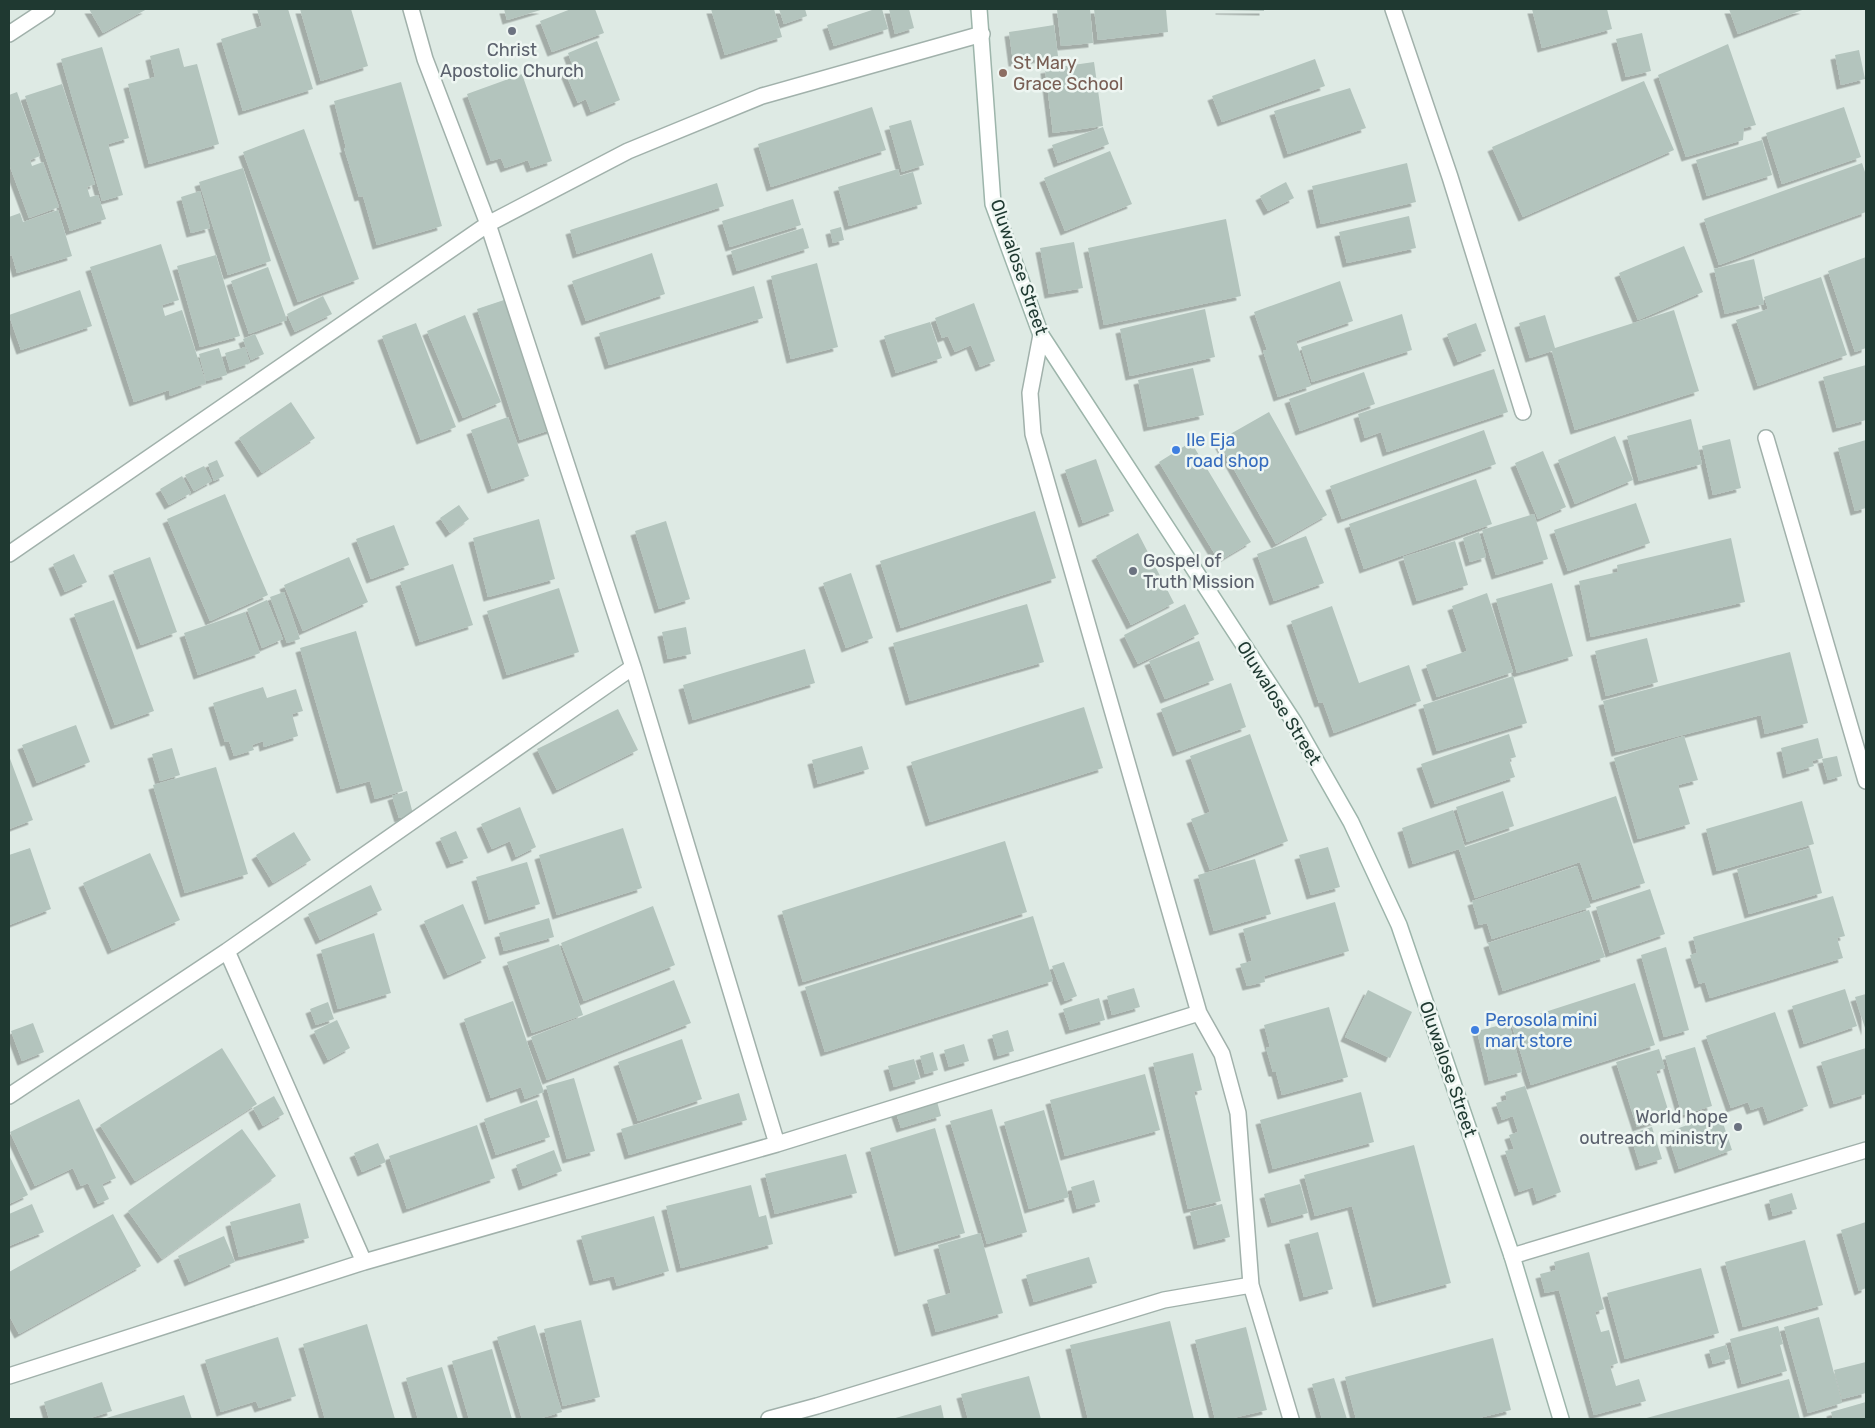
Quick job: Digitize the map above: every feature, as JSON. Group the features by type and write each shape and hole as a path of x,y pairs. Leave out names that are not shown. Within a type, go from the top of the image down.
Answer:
{"street":[{"path":"9,34 47,9"},
{"path":"411,9 425,59 488,224 633,667 777,1144"},
{"name":"Oluwalose Street","path":"979,9 993,204 1041,335 1294,722 1351,822 1400,924 1512,1256 1561,1419"},
{"path":"1393,9 1450,177 1523,412"},
{"path":"9,554 488,224 628,151 762,96 982,34"},
{"path":"1041,335 1030,392 1033,434 1199,1013 1222,1054 1238,1113 1251,1284 1291,1419"},
{"path":"1766,438 1866,781"},
{"path":"9,1096 227,951 633,667"},
{"path":"227,951 364,1262"},
{"path":"9,1376 364,1262 777,1144 1199,1013"},
{"path":"1512,1256 1866,1150"},
{"path":"769,1419 819,1413 1164,1300 1251,1284"}],"building":[{"path":"89,9 147,9 103,33"},
{"path":"257,9 288,9 313,89 243,111 221,39 262,26"},
{"path":"300,9 351,9 368,66 321,81"},
{"path":"504,9 544,9 507,20"},
{"path":"571,9 595,9 604,33 552,52 540,21"},
{"path":"711,9 774,9 782,37 725,55"},
{"path":"779,9 805,9 807,16 784,24"},
{"path":"875,9 882,9 888,29 834,46 827,25"},
{"path":"889,9 909,9 914,28 895,34"},
{"path":"1057,9 1090,9 1093,43 1061,46"},
{"path":"1094,9 1166,9 1168,32 1098,40"},
{"path":"1264,9 1264,11 1220,10"},
{"path":"1532,9 1607,9 1612,29 1542,48"},
{"path":"1729,9 1805,9 1738,34"},
{"path":"1054,25 1058,56 1013,62 1009,32"},
{"path":"1642,33 1651,71 1626,77 1616,39"},
{"path":"597,41 620,100 591,112 586,99 578,103 563,67 572,64 568,53"},
{"path":"1728,44 1756,125 1744,128 1743,140 1686,157 1658,75"},
{"path":"102,47 129,138 108,144 123,195 102,201 61,59"},
{"path":"179,48 184,67 197,64 219,144 149,164 128,84 155,77 150,56"},
{"path":"1859,50 1865,79 1841,85 1835,55"},
{"path":"1315,59 1325,86 1222,122 1212,96"},
{"path":"1094,62 1103,126 1053,133 1045,69"},
{"path":"522,74 552,161 531,168 528,160 505,168 501,158 491,161 467,94"},
{"path":"1644,81 1674,150 1523,217 1492,147"},
{"path":"401,82 442,226 377,245 363,196 359,197 344,148 346,148 334,101"},
{"path":"62,84 95,184 87,187 90,197 98,195 106,219 70,231 25,96"},
{"path":"1350,88 1366,128 1288,154 1274,111"},
{"path":"17,92 40,156 30,160 32,166 43,162 59,207 29,218 9,164 9,95"},
{"path":"872,107 886,150 771,187 758,144"},
{"path":"1844,107 1861,157 1782,184 1766,133"},
{"path":"911,120 924,165 902,172 889,126"},
{"path":"1103,127 1109,144 1058,163 1052,145"},
{"path":"304,129 359,279 298,302 243,152"},
{"path":"1762,140 1772,175 1707,196 1696,160"},
{"path":"1110,151 1132,204 1065,231 1044,178"},
{"path":"1407,163 1416,202 1321,224 1312,186"},
{"path":"1862,163 1866,175 1866,212 1719,265 1704,219"},
{"path":"243,168 271,261 228,275 199,182"},
{"path":"898,169 900,176 913,172 922,204 849,226 838,187"},
{"path":"1286,182 1294,198 1268,211 1260,196"},
{"path":"717,183 724,206 577,254 570,230"},
{"path":"200,191 210,228 191,233 181,197"},
{"path":"793,199 801,225 730,247 722,221"},
{"path":"58,210 72,256 17,273 12,255 9,256 9,217 20,213 23,222"},
{"path":"1409,216 1416,248 1347,263 1339,232"},
{"path":"1226,219 1241,296 1104,325 1088,248"},
{"path":"841,227 844,240 833,243 830,230"},
{"path":"803,228 809,248 737,271 731,251"},
{"path":"1074,242 1083,288 1049,294 1040,248"},
{"path":"161,244 179,300 162,305 165,316 182,310 206,383 170,396 169,390 134,402 90,267"},
{"path":"1684,246 1703,292 1638,320 1619,273"},
{"path":"652,253 665,294 586,321 572,281"},
{"path":"216,255 240,336 200,347 177,266"},
{"path":"1866,257 1866,348 1855,352 1828,271"},
{"path":"1754,259 1764,304 1725,314 1714,269"},
{"path":"817,263 838,347 791,359 771,276"},
{"path":"268,267 287,320 249,334 231,281"},
{"path":"1821,277 1847,355 1758,386 1736,320 1768,309 1764,297"},
{"path":"1340,281 1353,321 1296,341 1311,386 1278,397 1263,351 1267,350 1254,312"},
{"path":"754,286 763,318 609,365 599,333"},
{"path":"80,290 92,326 21,350 9,315"},
{"path":"323,296 332,314 295,332 287,314"},
{"path":"510,298 553,429 520,440 477,309"},
{"path":"974,303 995,361 980,367 971,345 955,352 948,336 942,338 935,318"},
{"path":"1205,309 1215,357 1130,376 1120,329"},
{"path":"1674,310 1699,391 1575,430 1552,351 1530,358 1519,323 1545,315 1555,348"},
{"path":"1402,314 1412,350 1312,382 1301,347"},
{"path":"465,315 501,402 463,418 427,331"},
{"path":"930,322 942,358 896,373 884,336"},
{"path":"416,323 456,427 421,440 382,336"},
{"path":"1476,323 1486,351 1458,362 1447,334"},
{"path":"255,334 264,354 251,360 243,339"},
{"path":"245,347 250,363 230,370 225,353"},
{"path":"219,348 227,375 206,381 199,354"},
{"path":"1866,365 1866,420 1837,428 1823,377"},
{"path":"1193,368 1204,415 1148,427 1138,380"},
{"path":"1494,369 1508,412 1387,452 1381,432 1365,438 1358,414"},
{"path":"1364,372 1375,404 1300,431 1289,399"},
{"path":"291,402 315,438 262,473 239,438"},
{"path":"1269,412 1327,515 1276,544 1218,441"},
{"path":"508,417 529,476 492,489 471,430"},
{"path":"1691,419 1702,464 1639,481 1627,436"},
{"path":"1484,430 1496,464 1342,519 1330,486"},
{"path":"1615,436 1633,480 1575,504 1558,460"},
{"path":"1730,439 1741,488 1713,495 1702,446"},
{"path":"1866,440 1866,508 1855,511 1838,448"},
{"path":"1191,442 1251,542 1219,561 1159,462"},
{"path":"1543,451 1566,507 1538,519 1515,463"},
{"path":"1096,459 1114,511 1083,523 1065,470"},
{"path":"217,460 224,476 214,481 208,464"},
{"path":"204,466 212,481 194,491 185,475"},
{"path":"182,476 191,493 169,505 160,489"},
{"path":"1476,479 1492,524 1364,569 1349,524"},
{"path":"225,494 268,595 210,621 167,519"},
{"path":"1636,503 1650,543 1568,571 1554,530"},
{"path":"459,505 469,519 450,533 440,518"},
{"path":"1035,511 1056,578 901,628 880,561"},
{"path":"1534,514 1548,559 1496,575 1482,530"},
{"path":"539,519 555,579 488,597 473,538"},
{"path":"666,521 690,599 659,609 635,531"},
{"path":"394,525 409,565 371,579 356,539"},
{"path":"1479,532 1486,557 1470,562 1463,538"},
{"path":"1138,533 1174,603 1131,625 1096,556"},
{"path":"1306,536 1324,583 1274,601 1257,554"},
{"path":"1731,538 1745,602 1591,637 1579,581 1618,572 1617,565"},
{"path":"1455,541 1468,585 1417,601 1403,557"},
{"path":"74,554 87,582 65,592 53,564"},
{"path":"150,557 177,632 141,645 113,571"},
{"path":"349,557 368,602 303,631 284,585"},
{"path":"453,564 473,625 420,642 400,582"},
{"path":"851,573 873,638 846,648 823,583"},
{"path":"1552,583 1573,656 1517,673 1496,599"},
{"path":"559,588 579,652 507,675 487,611"},
{"path":"284,592 300,639 287,643 270,597"},
{"path":"1487,593 1513,672 1437,697 1426,665 1467,651 1452,606"},
{"path":"114,600 154,711 115,725 74,614"},
{"path":"267,600 283,639 262,648 247,609"},
{"path":"1027,604 1044,662 910,701 893,643"},
{"path":"1185,604 1199,634 1138,664 1124,635"},
{"path":"1332,606 1359,683 1409,665 1421,701 1334,733 1323,702 1319,703 1291,621"},
{"path":"245,612 260,653 198,675 184,633"},
{"path":"686,627 691,654 668,659 662,632"},
{"path":"356,631 403,791 375,799 370,781 341,789 300,648"},
{"path":"1647,638 1658,682 1606,696 1595,651"},
{"path":"1199,641 1214,680 1165,699 1149,661"},
{"path":"805,649 815,683 693,720 683,685"},
{"path":"1790,652 1808,723 1765,734 1761,715 1616,752 1603,701"},
{"path":"1513,676 1527,723 1437,751 1423,705"},
{"path":"1231,683 1246,727 1177,752 1161,709"},
{"path":"263,687 267,698 296,689 303,711 292,714 298,736 264,747 263,741 252,745 254,750 234,756 229,741 225,742 213,703"},
{"path":"1084,707 1103,768 930,822 911,762"},
{"path":"618,709 638,750 557,790 537,749"},
{"path":"76,725 90,762 37,783 22,745"},
{"path":"1250,734 1288,841 1210,870 1191,819 1210,812 1190,756"},
{"path":"1509,734 1516,757 1509,759 1515,777 1435,804 1421,764"},
{"path":"1684,736 1698,780 1678,785 1690,824 1638,839 1614,758"},
{"path":"1818,738 1823,758 1812,761 1814,766 1787,774 1781,748"},
{"path":"862,746 869,769 818,784 812,760"},
{"path":"172,748 180,775 160,781 152,754"},
{"path":"9,756 33,820 9,829"},
{"path":"1837,756 1842,776 1828,780 1822,759"},
{"path":"216,767 248,874 185,893 153,785"},
{"path":"407,791 413,814 399,818 392,796"},
{"path":"1503,791 1514,826 1467,842 1456,807"},
{"path":"1616,796 1645,883 1593,900 1580,862 1475,898 1459,849 1413,864 1402,828 1453,810 1465,847"},
{"path":"1802,801 1814,844 1717,871 1706,829"},
{"path":"520,807 536,847 516,857 510,841 492,849 481,824"},
{"path":"623,828 642,888 557,915 539,855"},
{"path":"456,831 468,858 451,864 440,838"},
{"path":"294,832 311,860 273,883 256,855"},
{"path":"1005,841 1027,912 803,982 782,911"},
{"path":"1328,847 1340,887 1311,895 1299,855"},
{"path":"30,848 51,909 9,925 9,855"},
{"path":"1810,848 1822,893 1749,914 1737,869"},
{"path":"150,853 180,920 112,950 83,883"},
{"path":"1255,859 1271,914 1214,931 1198,875"},
{"path":"527,862 540,904 489,920 476,877"},
{"path":"1577,866 1591,907 1492,939 1487,923 1479,925 1472,901"},
{"path":"371,885 382,910 320,940 308,914"},
{"path":"1650,889 1665,934 1610,953 1596,907"},
{"path":"1833,896 1845,936 1837,938 1843,958 1710,998 1705,982 1699,984 1690,955 1697,953 1693,937"},
{"path":"1335,902 1349,951 1264,976 1265,982 1247,986 1240,964 1252,961 1243,929"},
{"path":"463,904 486,958 448,975 424,921"},
{"path":"653,906 675,965 584,1001 561,943"},
{"path":"1589,910 1605,957 1503,991 1488,943"},
{"path":"1033,916 1053,981 825,1052 805,987"},
{"path":"549,918 554,937 504,951 499,933"},
{"path":"374,933 391,993 338,1009 321,950"},
{"path":"559,944 583,1015 532,1033 507,962"},
{"path":"1666,947 1689,1030 1664,1037 1641,955"},
{"path":"1064,962 1077,996 1065,1001 1052,966"},
{"path":"674,980 691,1023 547,1080 531,1037"},
{"path":"1635,983 1655,1045 1531,1085 1511,1023"},
{"path":"1134,988 1140,1007 1112,1015 1107,996"},
{"path":"1845,989 1857,1026 1804,1044 1792,1006"},
{"path":"1368,990 1412,1012 1390,1058 1345,1037"},
{"path":"1866,994 1866,1031 1855,997"},
{"path":"1099,998 1105,1020 1070,1030 1063,1009"},
{"path":"513,1001 544,1092 525,1099 521,1087 491,1098 464,1019"},
{"path":"328,1002 334,1019 316,1025 310,1009"},
{"path":"1329,1007 1348,1077 1282,1095 1276,1072 1273,1072 1266,1048 1270,1047 1264,1025"},
{"path":"1775,1012 1808,1106 1768,1121 1763,1106 1751,1110 1748,1102 1731,1108 1706,1036"},
{"path":"337,1020 350,1048 328,1060 314,1031"},
{"path":"33,1023 44,1052 22,1061 11,1031"},
{"path":"1509,1023 1522,1072 1489,1081 1477,1031"},
{"path":"1008,1030 1014,1051 998,1056 992,1035"},
{"path":"682,1039 702,1099 638,1121 618,1062"},
{"path":"964,1044 969,1061 949,1067 944,1050"},
{"path":"1695,1047 1712,1106 1682,1115 1665,1056"},
{"path":"222,1048 257,1104 135,1181 100,1125"},
{"path":"1866,1048 1866,1094 1834,1104 1821,1062"},
{"path":"1659,1049 1665,1068 1656,1071 1670,1116 1637,1127 1616,1062"},
{"path":"933,1052 938,1070 925,1074 920,1056"},
{"path":"1193,1053 1202,1090 1194,1092 1221,1201 1188,1209 1153,1063"},
{"path":"914,1059 920,1079 894,1087 888,1066"},
{"path":"1145,1074 1160,1130 1065,1156 1050,1100"},
{"path":"574,1078 595,1151 567,1159 546,1086"},
{"path":"1525,1086 1561,1192 1537,1201 1533,1187 1519,1192 1505,1151 1514,1149 1509,1135 1518,1132 1513,1116 1502,1120 1496,1103 1507,1100 1505,1092"},
{"path":"1361,1092 1374,1142 1273,1169 1260,1120"},
{"path":"739,1093 747,1120 629,1155 621,1129"},
{"path":"274,1096 284,1114 263,1126 253,1108"},
{"path":"936,1098 941,1116 901,1128 895,1110"},
{"path":"79,1099 116,1178 102,1184 109,1199 98,1204 88,1183 81,1186 73,1168 35,1186 10,1132"},
{"path":"537,1100 550,1137 496,1155 484,1119"},
{"path":"992,1109 1027,1232 987,1244 950,1121"},
{"path":"1044,1110 1069,1197 1029,1209 1004,1122"},
{"path":"1720,1114 1732,1150 1679,1169 1667,1132"},
{"path":"477,1125 495,1178 407,1209 389,1156"},
{"path":"1652,1127 1662,1159 1640,1166 1630,1134"},
{"path":"935,1128 965,1233 899,1252 870,1148"},
{"path":"242,1129 276,1176 162,1259 128,1211"},
{"path":"378,1143 386,1162 362,1172 354,1153"},
{"path":"1414,1145 1451,1283 1377,1303 1352,1206 1315,1216 1304,1175"},
{"path":"554,1150 562,1171 523,1186 516,1165"},
{"path":"846,1154 857,1193 775,1214 765,1174"},
{"path":"9,1155 28,1195 9,1204"},
{"path":"1094,1180 1100,1202 1077,1209 1071,1187"},
{"path":"1300,1184 1308,1213 1272,1223 1264,1194"},
{"path":"751,1185 759,1217 766,1215 773,1244 681,1268 666,1206"},
{"path":"1792,1193 1797,1209 1773,1216 1769,1200"},
{"path":"300,1203 309,1238 239,1257 230,1222"},
{"path":"32,1204 44,1232 9,1246 9,1214"},
{"path":"1222,1204 1230,1237 1198,1245 1190,1212"},
{"path":"113,1214 141,1266 19,1334 9,1315 9,1272"},
{"path":"654,1216 669,1271 617,1286 614,1276 594,1281 581,1236"},
{"path":"1866,1222 1866,1288 1859,1291 1841,1230"},
{"path":"1318,1232 1333,1289 1304,1297 1289,1240"},
{"path":"980,1233 1003,1313 936,1332 927,1300 951,1293 938,1245"},
{"path":"224,1236 235,1262 189,1282 178,1256"},
{"path":"1805,1240 1823,1305 1743,1327 1725,1262"},
{"path":"1589,1252 1604,1309 1595,1312 1601,1332 1609,1330 1618,1363 1610,1366 1616,1386 1639,1379 1646,1401 1594,1415 1559,1290 1545,1293 1540,1274 1556,1270 1554,1262"},
{"path":"1089,1257 1097,1283 1034,1302 1026,1275"},
{"path":"1701,1268 1719,1333 1625,1359 1607,1293"},
{"path":"1819,1317 1842,1403 1808,1413 1784,1327"},
{"path":"581,1320 600,1397 563,1406 544,1329"},
{"path":"1170,1321 1194,1419 1088,1419 1070,1345"},
{"path":"367,1324 395,1419 325,1419 303,1344"},
{"path":"535,1325 562,1412 538,1419 522,1419 497,1337"},
{"path":"1778,1326 1783,1344 1780,1345 1787,1371 1742,1384 1730,1339"},
{"path":"1246,1327 1267,1410 1229,1419 1215,1419 1195,1340"},
{"path":"278,1337 296,1396 259,1408 256,1401 221,1412 205,1360"},
{"path":"1493,1338 1511,1410 1475,1419 1356,1419 1345,1377"},
{"path":"1726,1345 1730,1359 1713,1364 1709,1350"},
{"path":"492,1349 512,1419 469,1419 452,1361"},
{"path":"1866,1362 1866,1393 1842,1399 1834,1370"},
{"path":"442,1367 458,1419 418,1419 406,1378"},
{"path":"1029,1376 1041,1419 968,1419 961,1394"},
{"path":"1334,1378 1347,1419 1322,1419 1312,1384"},
{"path":"1789,1379 1800,1419 1643,1419"},
{"path":"102,1382 112,1411 87,1419 49,1419 44,1402"},
{"path":"184,1395 192,1419 103,1419"},
{"path":"1866,1402 1866,1419 1833,1419 1831,1412"},
{"path":"941,1405 944,1419 892,1419"}],"place":[{"name":"Christ Apostolic Church","path":"512,31"},
{"name":"St Mary Grace School","path":"1003,73"},
{"name":"Ile Eja road shop","path":"1176,450"},
{"name":"Gospel of Truth Mission","path":"1133,571"},
{"name":"Perosola mini mart store","path":"1475,1030"},
{"name":"World hope outreach ministry","path":"1738,1127"}]}
